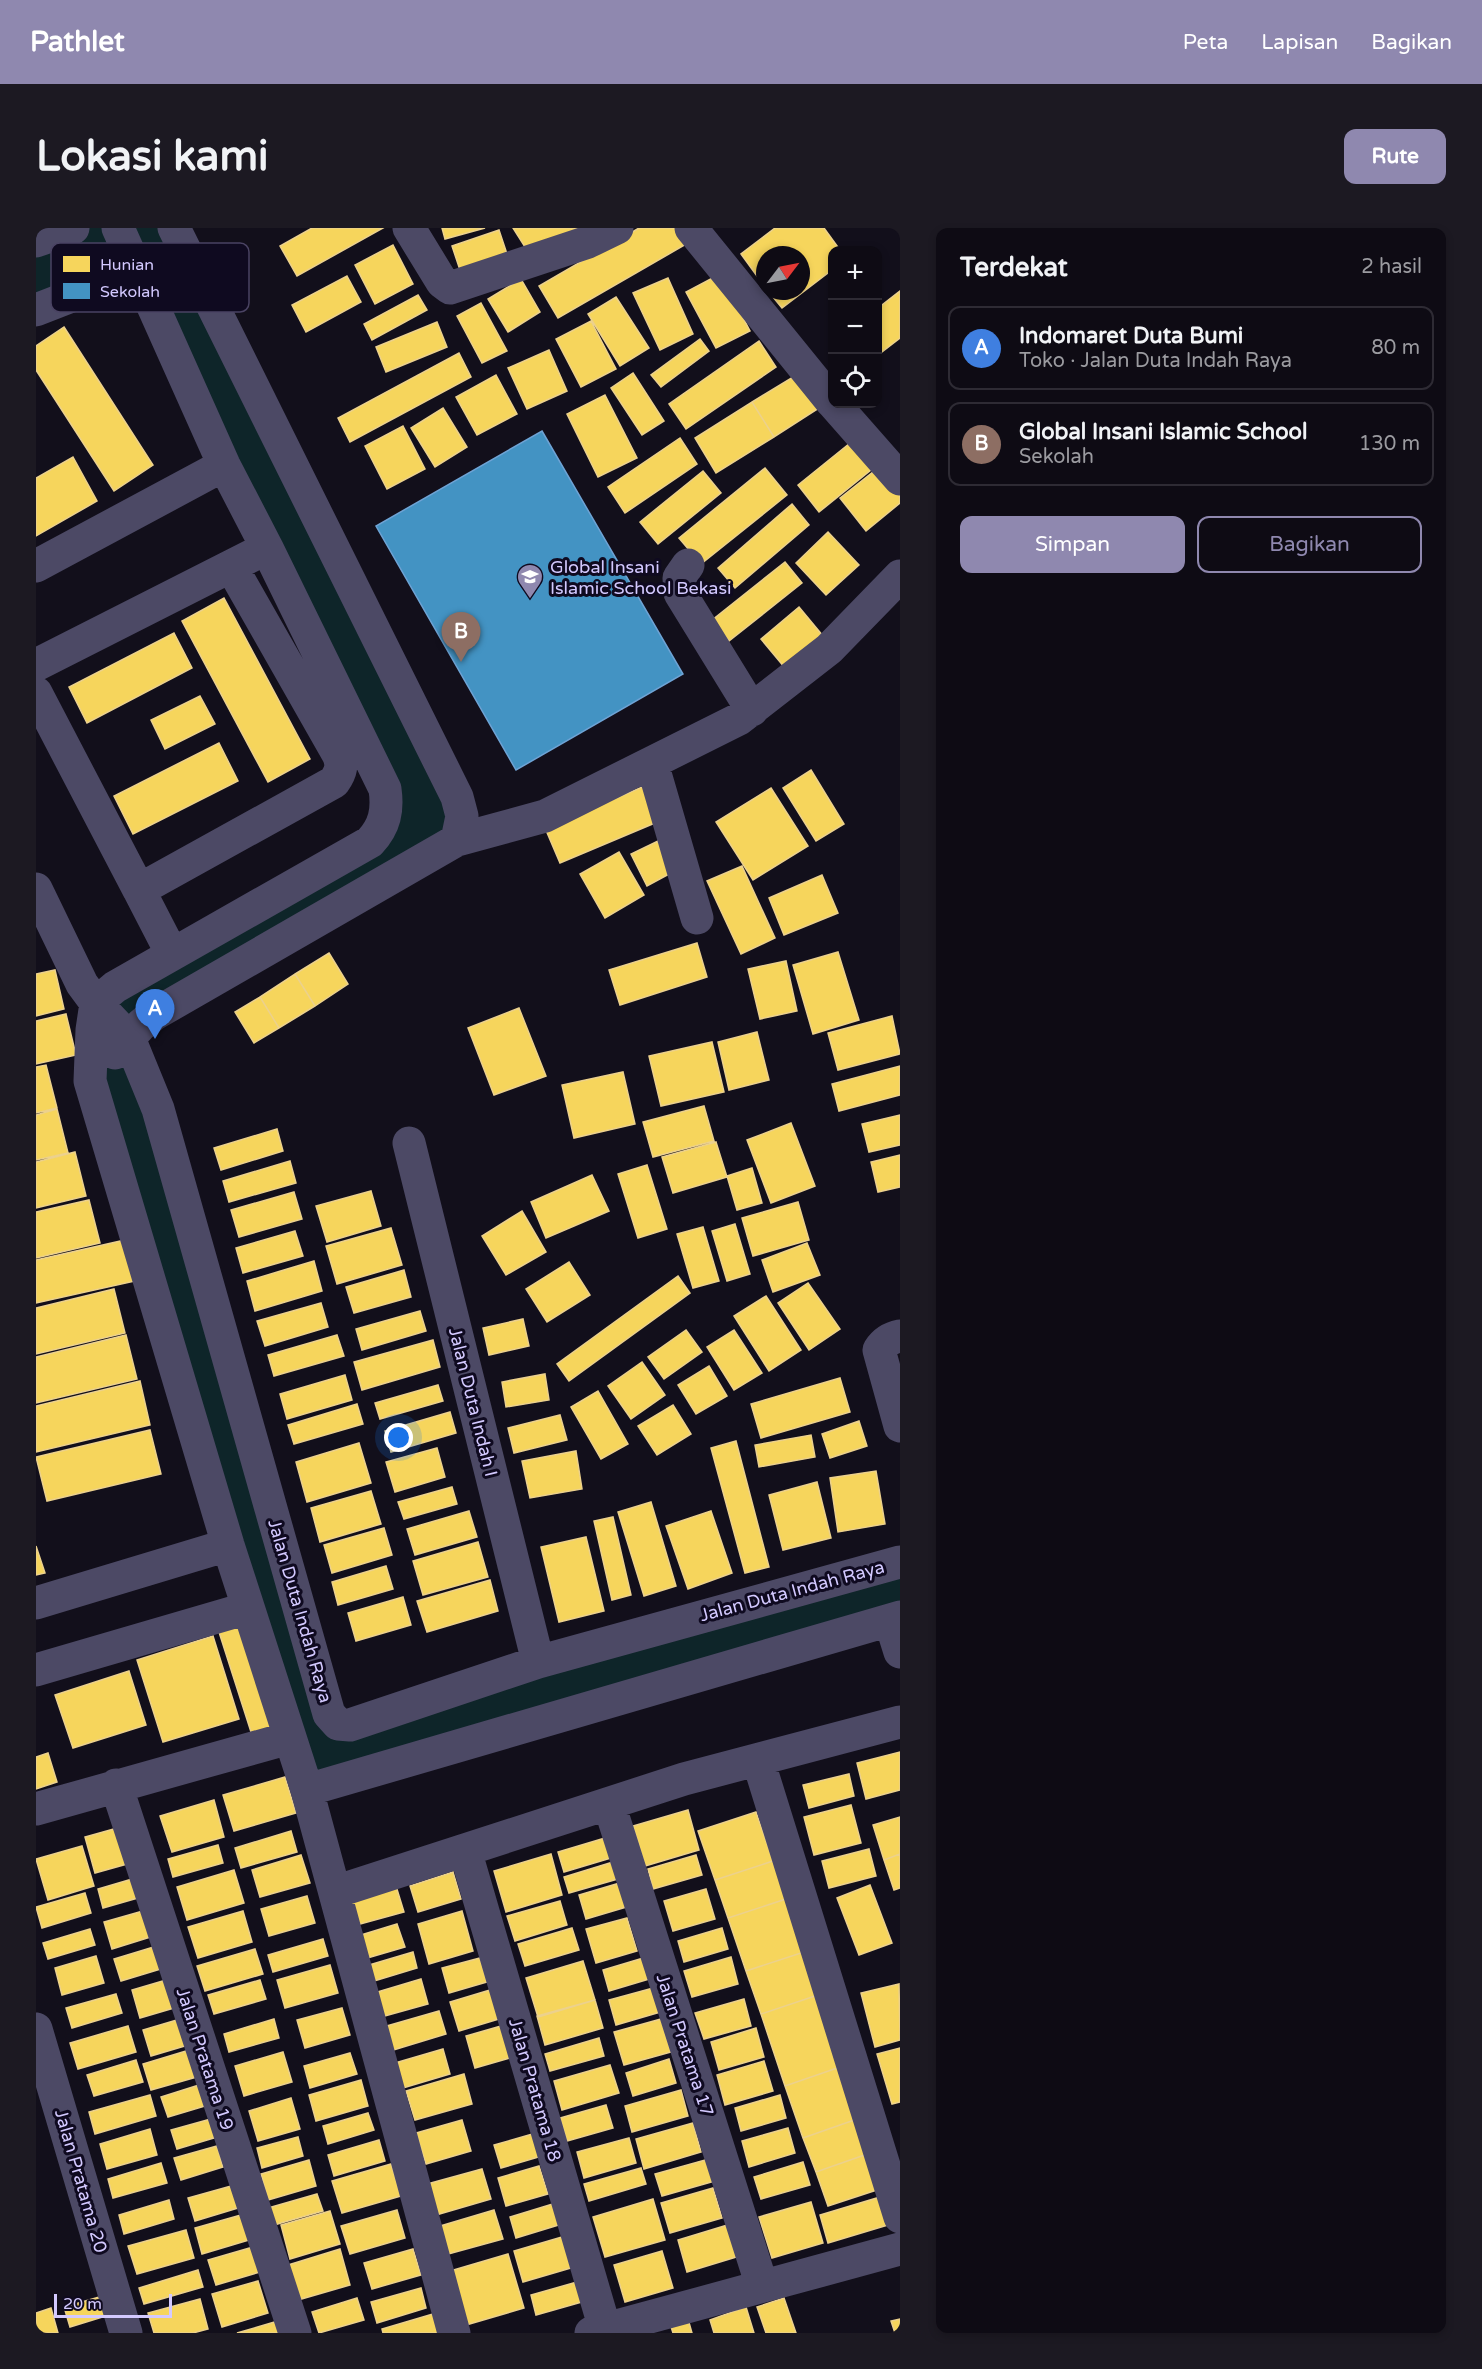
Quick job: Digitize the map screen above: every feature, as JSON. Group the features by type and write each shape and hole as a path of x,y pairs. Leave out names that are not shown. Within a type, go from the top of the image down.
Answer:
{"street":[{"path":"36,241 73,228"},
{"path":"118,228 124,243"},
{"path":"174,228 181,243"},
{"path":"409,228 442,282 450,288 588,242 617,228"},
{"path":"691,228 828,397"},
{"path":"36,310 51,304"},
{"path":"155,312 224,465 385,789 387,805 379,833 370,842 115,987 96,1003 92,1030 90,1081 228,1545 307,1790 454,2333"},
{"path":"216,312 457,797 462,816 457,840"},
{"path":"837,408 900,479"},
{"path":"36,566 224,465"},
{"path":"36,665 267,548"},
{"path":"688,565 679,578 680,593 752,710"},
{"path":"139,890 334,782 340,774 342,763 338,753 231,566"},
{"path":"90,1081 153,1015 457,840 545,816 740,719 829,650 900,576"},
{"path":"36,693 172,954"},
{"path":"652,763 697,918"},
{"path":"36,889 82,984 96,1003 129,1038"},
{"name":"Jalan Duta Indah Raya","path":"129,1038 158,1109 332,1719 338,1724 350,1725 537,1662 900,1562"},
{"name":"Jalan Duta Indah I","path":"409,1143 537,1662"},
{"path":"900,1336 891,1338 879,1350 900,1426"},
{"path":"36,1603 228,1545"},
{"path":"36,1670 248,1608"},
{"path":"307,1790 895,1619 900,1652"},
{"path":"334,1892 684,1779 900,1722"},
{"path":"36,1809 289,1738"},
{"path":"758,1760 900,2217"},
{"name":"Jalan Pratama 19","path":"116,1785 295,2333"},
{"name":"Jalan Pratama 17","path":"609,1804 762,2286"},
{"name":"Jalan Pratama 18","path":"465,1850 598,2331"},
{"name":"Jalan Pratama 20","path":"36,2029 126,2333"},
{"path":"598,2331 900,2249"}],"green space":[{"path":"73,228 174,228 181,243 51,243 51,303 36,309 36,241"},
{"path":"155,312 216,312 457,797 457,840 141,1025 329,1714 900,1562 900,1617 307,1790 90,1081 96,1003 385,818"}],"building: Hunian":[{"path":"312,228 383,228 297,276 280,246"},
{"path":"442,228 485,228 445,239"},
{"path":"513,228 580,228 532,258"},
{"path":"639,228 680,228 688,243 558,318 539,286"},
{"path":"775,228 824,228 837,246 828,246 828,273 810,287 810,246 756,246 756,275 741,254"},
{"path":"499,230 509,260 462,276 452,246"},
{"path":"393,245 413,284 375,304 355,265"},
{"path":"720,274 750,331 716,348 686,292"},
{"path":"347,276 361,302 306,332 292,305"},
{"path":"668,278 693,334 660,350 633,293"},
{"path":"521,279 540,312 508,332 488,299"},
{"path":"900,291 900,338 882,352 882,305"},
{"path":"418,295 427,310 372,340 364,324"},
{"path":"616,297 649,348 620,366 588,314"},
{"path":"775,300 793,300 782,308"},
{"path":"481,303 507,351 482,363 457,316"},
{"path":"591,321 616,369 581,387 556,339"},
{"path":"437,322 447,347 386,372 376,347"},
{"path":"64,327 153,465 114,491 36,370 36,346"},
{"path":"700,339 709,351 661,387 651,375"},
{"path":"759,341 776,367 686,429 669,404"},
{"path":"549,350 567,391 527,409 508,368"},
{"path":"459,353 471,377 350,442 338,418"},
{"path":"633,373 664,421 642,435 611,388"},
{"path":"798,374 819,408 774,437 752,402"},
{"path":"496,375 517,414 477,435 456,397"},
{"path":"605,395 637,458 598,477 567,414"},
{"path":"752,402 774,437 716,473 695,438"},
{"path":"443,408 467,447 435,467 411,428"},
{"path":"403,426 425,469 387,489 365,446"},
{"path":"860,435 881,462 819,512 798,485"},
{"path":"680,438 697,464 625,513 608,487"},
{"path":"73,457 97,501 36,536 36,478"},
{"path":"883,464 900,485 900,503 866,531 840,498"},
{"path":"765,468 787,495 701,564 679,538"},
{"path":"703,471 721,493 658,544 640,522"},
{"path":"792,504 809,525 735,588 718,568"},
{"path":"828,532 859,565 826,595 796,563"},
{"path":"785,562 802,583 729,641 712,620"},
{"path":"224,598 310,759 268,782 182,621"},
{"path":"799,607 823,636 785,668 761,639"},
{"path":"174,633 192,668 87,723 69,687"},
{"path":"200,696 215,724 165,749 151,720"},
{"path":"219,743 238,781 133,834 114,796"},
{"path":"811,770 844,824 816,841 783,788"},
{"path":"647,785 662,820 560,863 545,828"},
{"path":"771,788 808,846 753,880 716,822"},
{"path":"658,841 673,872 647,886 631,854"},
{"path":"619,852 644,895 605,918 580,874"},
{"path":"742,866 775,938 741,954 707,881"},
{"path":"822,875 838,913 784,935 769,898"},
{"path":"697,943 707,977 620,1005 609,970"},
{"path":"838,952 859,1020 813,1034 793,965"},
{"path":"329,953 348,984 315,1006 295,974"},
{"path":"786,961 797,1011 760,1019 748,969"},
{"path":"55,970 64,1009 36,1016 36,974"},
{"path":"295,974 315,1006 279,1028 260,997"},
{"path":"260,997 279,1028 254,1043 235,1012"},
{"path":"519,1008 546,1076 494,1095 468,1028"},
{"path":"66,1014 76,1055 36,1064 36,1021"},
{"path":"892,1016 900,1054 838,1070 828,1033"},
{"path":"757,1032 769,1080 729,1090 718,1042"},
{"path":"712,1042 724,1092 661,1106 649,1056"},
{"path":"46,1065 57,1108 36,1113 36,1067"},
{"path":"900,1066 900,1095 839,1111 832,1084"},
{"path":"623,1072 635,1124 574,1138 562,1085"},
{"path":"704,1106 714,1141 653,1157 643,1122"},
{"path":"57,1109 68,1153 36,1160 36,1115"},
{"path":"900,1115 900,1145 869,1152 862,1124"},
{"path":"791,1123 815,1186 771,1203 747,1140"},
{"path":"277,1129 283,1151 221,1170 214,1148"},
{"path":"716,1142 727,1177 673,1193 662,1157"},
{"path":"75,1152 86,1196 36,1208 36,1162"},
{"path":"900,1155 900,1187 878,1192 871,1162"},
{"path":"290,1161 296,1183 229,1202 223,1181"},
{"path":"647,1165 667,1229 638,1238 618,1174"},
{"path":"752,1168 762,1203 737,1210 727,1176"},
{"path":"592,1175 609,1211 546,1238 531,1202"},
{"path":"371,1191 381,1226 327,1242 316,1206"},
{"path":"294,1192 302,1219 239,1237 231,1210"},
{"path":"89,1200 100,1243 36,1258 36,1212"},
{"path":"798,1202 809,1240 753,1256 742,1218"},
{"path":"522,1211 546,1252 506,1275 482,1236"},
{"path":"735,1224 750,1274 727,1281 712,1231"},
{"path":"703,1227 719,1281 693,1288 677,1234"},
{"path":"391,1228 402,1265 337,1284 326,1246"},
{"path":"295,1231 303,1256 243,1273 236,1248"},
{"path":"134,1238 144,1279 36,1303 36,1260"},
{"path":"807,1243 820,1275 773,1292 762,1260"},
{"path":"314,1261 322,1291 255,1311 247,1281"},
{"path":"569,1262 590,1295 547,1322 526,1289"},
{"path":"404,1270 411,1297 354,1313 346,1287"},
{"path":"678,1276 690,1293 569,1381 557,1364"},
{"path":"808,1283 840,1329 809,1350 778,1303"},
{"path":"114,1289 125,1333 36,1354 36,1308"},
{"path":"766,1296 801,1350 769,1371 734,1316"},
{"path":"321,1303 328,1327 265,1346 257,1321"},
{"path":"420,1311 426,1331 362,1350 356,1329"},
{"path":"523,1319 529,1346 489,1355 483,1328"},
{"path":"686,1330 702,1352 664,1379 648,1357"},
{"path":"734,1330 762,1373 734,1390 707,1347"},
{"path":"126,1335 137,1379 36,1403 36,1357"},
{"path":"337,1335 344,1356 274,1376 268,1355"},
{"path":"433,1340 440,1367 362,1390 354,1362"},
{"path":"642,1362 665,1395 631,1419 608,1386"},
{"path":"709,1366 727,1396 696,1414 678,1385"},
{"path":"545,1374 549,1400 506,1407 502,1382"},
{"path":"345,1375 352,1400 287,1419 280,1394"},
{"path":"840,1378 850,1412 761,1438 751,1404"},
{"path":"140,1381 150,1425 36,1452 36,1406"},
{"path":"438,1385 443,1401 380,1419 375,1403"},
{"path":"598,1391 628,1444 601,1459 571,1407"},
{"path":"357,1404 363,1424 294,1444 288,1425"},
{"path":"673,1405 691,1434 657,1455 638,1426"},
{"path":"450,1412 456,1433 391,1452 385,1431"},
{"path":"560,1415 567,1440 514,1453 508,1428"},
{"path":"859,1421 867,1446 830,1458 822,1434"},
{"path":"150,1430 161,1474 47,1501 36,1457"},
{"path":"811,1435 815,1457 759,1467 755,1445"},
{"path":"736,1441 769,1567 745,1573 711,1448"},
{"path":"359,1443 371,1483 307,1502 296,1462"},
{"path":"437,1448 445,1477 395,1492 386,1462"},
{"path":"576,1451 582,1489 530,1498 522,1461"},
{"path":"876,1471 885,1524 838,1532 830,1478"},
{"path":"817,1482 831,1538 783,1550 769,1495"},
{"path":"452,1487 457,1504 404,1519 398,1502"},
{"path":"371,1491 381,1524 320,1542 311,1508"},
{"path":"651,1502 676,1586 644,1596 618,1512"},
{"path":"469,1511 477,1537 415,1555 407,1529"},
{"path":"711,1511 732,1573 688,1589 666,1526"},
{"path":"613,1517 631,1595 612,1600 594,1521"},
{"path":"384,1528 392,1555 332,1573 324,1545"},
{"path":"586,1537 604,1611 559,1622 541,1547"},
{"path":"478,1542 488,1577 423,1595 413,1561"},
{"path":"36,1546 45,1573 36,1575"},
{"path":"386,1566 393,1589 338,1605 332,1582"},
{"path":"490,1580 498,1611 427,1632 417,1601"},
{"path":"403,1597 411,1625 356,1641 348,1613"},
{"path":"244,1621 278,1727 252,1735 218,1629"},
{"path":"213,1636 239,1719 163,1742 137,1660"},
{"path":"129,1671 146,1725 73,1748 55,1695"},
{"path":"900,1752 900,1790 866,1799 857,1763"},
{"path":"48,1753 57,1782 36,1789 36,1757"},
{"path":"849,1774 854,1796 809,1808 803,1785"},
{"path":"285,1777 296,1813 234,1831 223,1795"},
{"path":"214,1800 224,1837 172,1852 160,1816"},
{"path":"851,1805 861,1843 814,1855 804,1817"},
{"path":"688,1810 699,1850 645,1866 633,1826"},
{"path":"756,1812 773,1861 715,1880 698,1831"},
{"path":"900,1817 900,1854 884,1860 873,1825"},
{"path":"121,1827 131,1863 95,1873 85,1837"},
{"path":"291,1831 297,1852 241,1868 235,1848"},
{"path":"605,1838 611,1858 564,1872 558,1852"},
{"path":"218,1845 223,1863 173,1877 168,1859"},
{"path":"82,1846 94,1886 48,1900 36,1859"},
{"path":"869,1849 876,1876 829,1888 822,1861"},
{"path":"551,1854 562,1895 506,1912 494,1871"},
{"path":"900,1854 900,1888 894,1890 884,1860"},
{"path":"301,1855 310,1883 260,1897 252,1870"},
{"path":"696,1855 702,1875 653,1889 648,1869"},
{"path":"773,1861 786,1899 728,1918 715,1880"},
{"path":"613,1862 618,1879 569,1893 564,1877"},
{"path":"234,1870 244,1903 187,1920 177,1887"},
{"path":"453,1872 461,1899 418,1912 410,1886"},
{"path":"139,1877 145,1896 103,1908 98,1889"},
{"path":"623,1882 630,1906 586,1919 579,1895"},
{"path":"870,1885 892,1943 859,1955 837,1898"},
{"path":"396,1886 404,1912 349,1927 342,1902"},
{"path":"706,1889 715,1919 673,1931 664,1901"},
{"path":"85,1893 91,1913 42,1928 36,1907"},
{"path":"307,1896 315,1923 269,1936 261,1909"},
{"path":"786,1899 804,1952 746,1971 728,1918"},
{"path":"560,1901 567,1925 515,1941 507,1916"},
{"path":"150,1909 157,1935 112,1949 104,1922"},
{"path":"243,1911 252,1942 198,1958 188,1927"},
{"path":"462,1911 473,1951 429,1964 418,1924"},
{"path":"627,1918 637,1951 596,1963 586,1929"},
{"path":"397,1924 405,1947 357,1961 351,1938"},
{"path":"572,1928 579,1950 525,1966 518,1944"},
{"path":"722,1928 728,1949 684,1962 678,1941"},
{"path":"90,1929 95,1945 48,1959 43,1943"},
{"path":"323,1939 328,1956 273,1972 268,1955"},
{"path":"157,1946 164,1968 121,1981 114,1959"},
{"path":"255,1949 263,1974 205,1991 197,1966"},
{"path":"413,1952 417,1968 374,1981 369,1965"},
{"path":"804,1952 818,1995 761,2014 746,1971"},
{"path":"96,1956 104,1983 62,1995 55,1968"},
{"path":"650,1956 656,1977 609,1991 603,1970"},
{"path":"731,1957 738,1984 692,1997 684,1971"},
{"path":"480,1958 487,1982 449,1993 442,1968"},
{"path":"583,1961 595,2000 538,2017 526,1978"},
{"path":"330,1965 338,1993 285,2008 277,1980"},
{"path":"173,1978 181,2006 140,2018 132,1990"},
{"path":"421,1979 428,2004 381,2017 374,1993"},
{"path":"260,1980 266,1999 214,2014 208,1995"},
{"path":"899,1984 900,2040 875,2047 861,1993"},
{"path":"657,1987 664,2011 616,2025 609,2000"},
{"path":"490,1990 499,2019 459,2031 450,2002"},
{"path":"116,1994 122,2013 72,2028 66,2008"},
{"path":"818,1995 843,2066 785,2086 761,2014"},
{"path":"744,1999 751,2026 704,2039 695,2013"},
{"path":"595,2000 603,2028 545,2045 537,2016"},
{"path":"342,2008 350,2035 305,2048 297,2020"},
{"path":"439,2011 446,2034 390,2051 383,2027"},
{"path":"187,2017 195,2043 151,2056 143,2030"},
{"path":"274,2019 279,2038 229,2052 224,2034"},
{"path":"661,2019 671,2052 624,2065 614,2032"},
{"path":"128,2026 136,2052 78,2069 70,2043"},
{"path":"501,2026 510,2058 475,2068 466,2036"},
{"path":"756,2028 764,2057 719,2070 711,2042"},
{"path":"599,2038 604,2056 550,2071 545,2054"},
{"path":"196,2048 204,2075 151,2090 143,2064"},
{"path":"900,2048 900,2102 892,2104 877,2054"},
{"path":"443,2049 450,2074 396,2090 388,2065"},
{"path":"283,2052 292,2082 244,2096 235,2066"},
{"path":"350,2053 357,2074 310,2088 304,2066"},
{"path":"669,2059 676,2083 633,2096 626,2073"},
{"path":"136,2060 143,2082 94,2096 87,2075"},
{"path":"764,2061 773,2091 725,2105 717,2075"},
{"path":"610,2065 619,2093 562,2110 554,2081"},
{"path":"843,2066 860,2118 803,2138 785,2086"},
{"path":"464,2074 472,2104 415,2120 406,2091"},
{"path":"361,2080 368,2106 316,2121 309,2095"},
{"path":"199,2085 205,2106 168,2117 161,2097"},
{"path":"681,2090 688,2116 632,2132 625,2106"},
{"path":"150,2095 156,2116 95,2134 89,2112"},
{"path":"780,2095 786,2118 741,2131 735,2108"},
{"path":"291,2098 300,2129 258,2141 249,2111"},
{"path":"606,2105 613,2128 567,2141 560,2118"},
{"path":"368,2113 374,2130 328,2144 323,2126"},
{"path":"218,2117 224,2135 177,2149 171,2130"},
{"path":"860,2118 873,2152 816,2172 803,2138"},
{"path":"462,2120 471,2151 426,2164 416,2133"},
{"path":"693,2123 701,2152 644,2169 636,2139"},
{"path":"788,2128 795,2153 749,2167 742,2141"},
{"path":"150,2129 157,2155 107,2169 100,2144"},
{"path":"536,2133 542,2156 501,2168 494,2145"},
{"path":"298,2137 303,2156 262,2168 257,2148"},
{"path":"629,2138 636,2163 584,2178 577,2152"},
{"path":"379,2140 385,2161 334,2176 328,2155"},
{"path":"217,2146 223,2167 181,2180 174,2158"},
{"path":"873,2152 886,2187 828,2206 816,2172"},
{"path":"709,2159 715,2181 662,2196 655,2174"},
{"path":"309,2160 316,2186 268,2200 261,2174"},
{"path":"803,2162 810,2185 761,2199 754,2177"},
{"path":"161,2163 167,2183 113,2198 108,2179"},
{"path":"391,2164 401,2196 342,2213 332,2181"},
{"path":"539,2166 548,2194 506,2206 498,2178"},
{"path":"641,2168 646,2184 589,2201 584,2184"},
{"path":"482,2169 491,2199 436,2215 427,2184"},
{"path":"242,2183 248,2205 195,2221 188,2198"},
{"path":"713,2188 722,2218 670,2233 661,2203"},
{"path":"317,2194 323,2211 274,2225 268,2208"},
{"path":"880,2197 888,2225 828,2243 820,2215"},
{"path":"653,2199 665,2240 605,2257 593,2217"},
{"path":"169,2200 174,2219 124,2234 119,2215"},
{"path":"811,2202 823,2243 772,2258 759,2217"},
{"path":"556,2203 562,2224 516,2238 510,2217"},
{"path":"397,2210 405,2238 350,2254 341,2226"},
{"path":"494,2210 503,2239 448,2254 440,2226"},
{"path":"330,2211 340,2244 290,2259 281,2225"},
{"path":"241,2215 249,2240 202,2254 195,2228"},
{"path":"734,2223 743,2255 687,2272 678,2240"},
{"path":"186,2230 194,2258 137,2274 128,2246"},
{"path":"562,2237 571,2268 523,2282 514,2251"},
{"path":"253,2247 260,2272 216,2285 208,2260"},
{"path":"340,2249 350,2285 298,2300 288,2265"},
{"path":"413,2249 421,2275 372,2289 364,2263"},
{"path":"662,2251 673,2288 625,2302 614,2265"},
{"path":"508,2254 524,2308 466,2325 450,2271"},
{"path":"198,2270 203,2287 144,2304 139,2288"},
{"path":"258,2281 268,2313 222,2327 212,2294"},
{"path":"577,2282 582,2302 536,2315 531,2295"},
{"path":"421,2288 426,2308 377,2323 371,2302"},
{"path":"103,2296 109,2315 70,2327 64,2307"},
{"path":"357,2298 364,2320 319,2333 312,2312"},
{"path":"784,2298 796,2333 766,2333 757,2307"},
{"path":"200,2299 208,2329 193,2333 154,2333 148,2313"},
{"path":"746,2307 754,2333 714,2333 710,2320"},
{"path":"51,2308 58,2333 36,2333 36,2313"},
{"path":"686,2312 692,2333 673,2333 668,2317"},
{"path":"433,2314 439,2333 383,2333 382,2329"},
{"path":"900,2319 900,2333 895,2333 891,2321"},
{"path":"278,2321 282,2333 237,2333"}],"building: Sekolah":[{"name":"Global Insani Islamic School Bekasi","path":"542,431 683,674 516,770 376,526"}],"place":[{"name":"Global Insani Islamic School Bekasi","path":"530,600"},
{"name":"Global Insani Islamic School","path":"461,662"},
{"name":"Indomaret Duta Bumi","path":"155,1039"}]}
